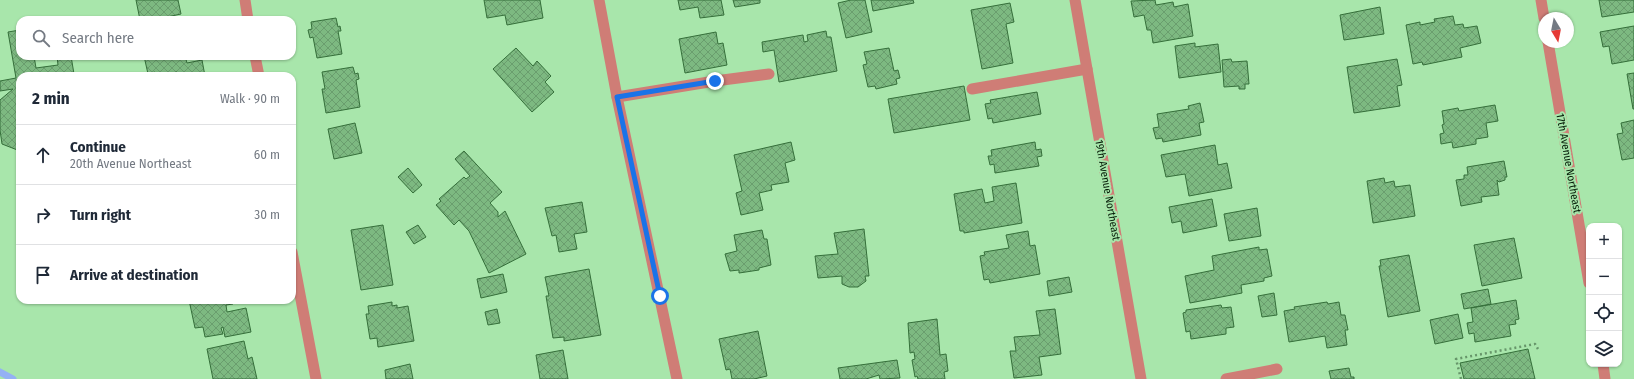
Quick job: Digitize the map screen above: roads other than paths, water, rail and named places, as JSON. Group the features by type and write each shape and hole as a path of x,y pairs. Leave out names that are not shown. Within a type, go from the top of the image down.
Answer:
{"street":[{"path":"245,0 247,16"},
{"path":"599,0 617,97 677,379"},
{"name":"19th Avenue Northeast","path":"1075,0 1141,379"},
{"path":"1541,0 1543,12"},
{"name":"17th Avenue Northeast","path":"1549,48 1586,265"},
{"path":"256,60 258,72"},
{"path":"972,89 1087,69"},
{"path":"617,97 769,74"},
{"path":"296,273 316,379"},
{"path":"1603,367 1605,379"},
{"path":"1226,379 1277,369"}],"waterway":[{"path":"0,372 13,379"}]}
